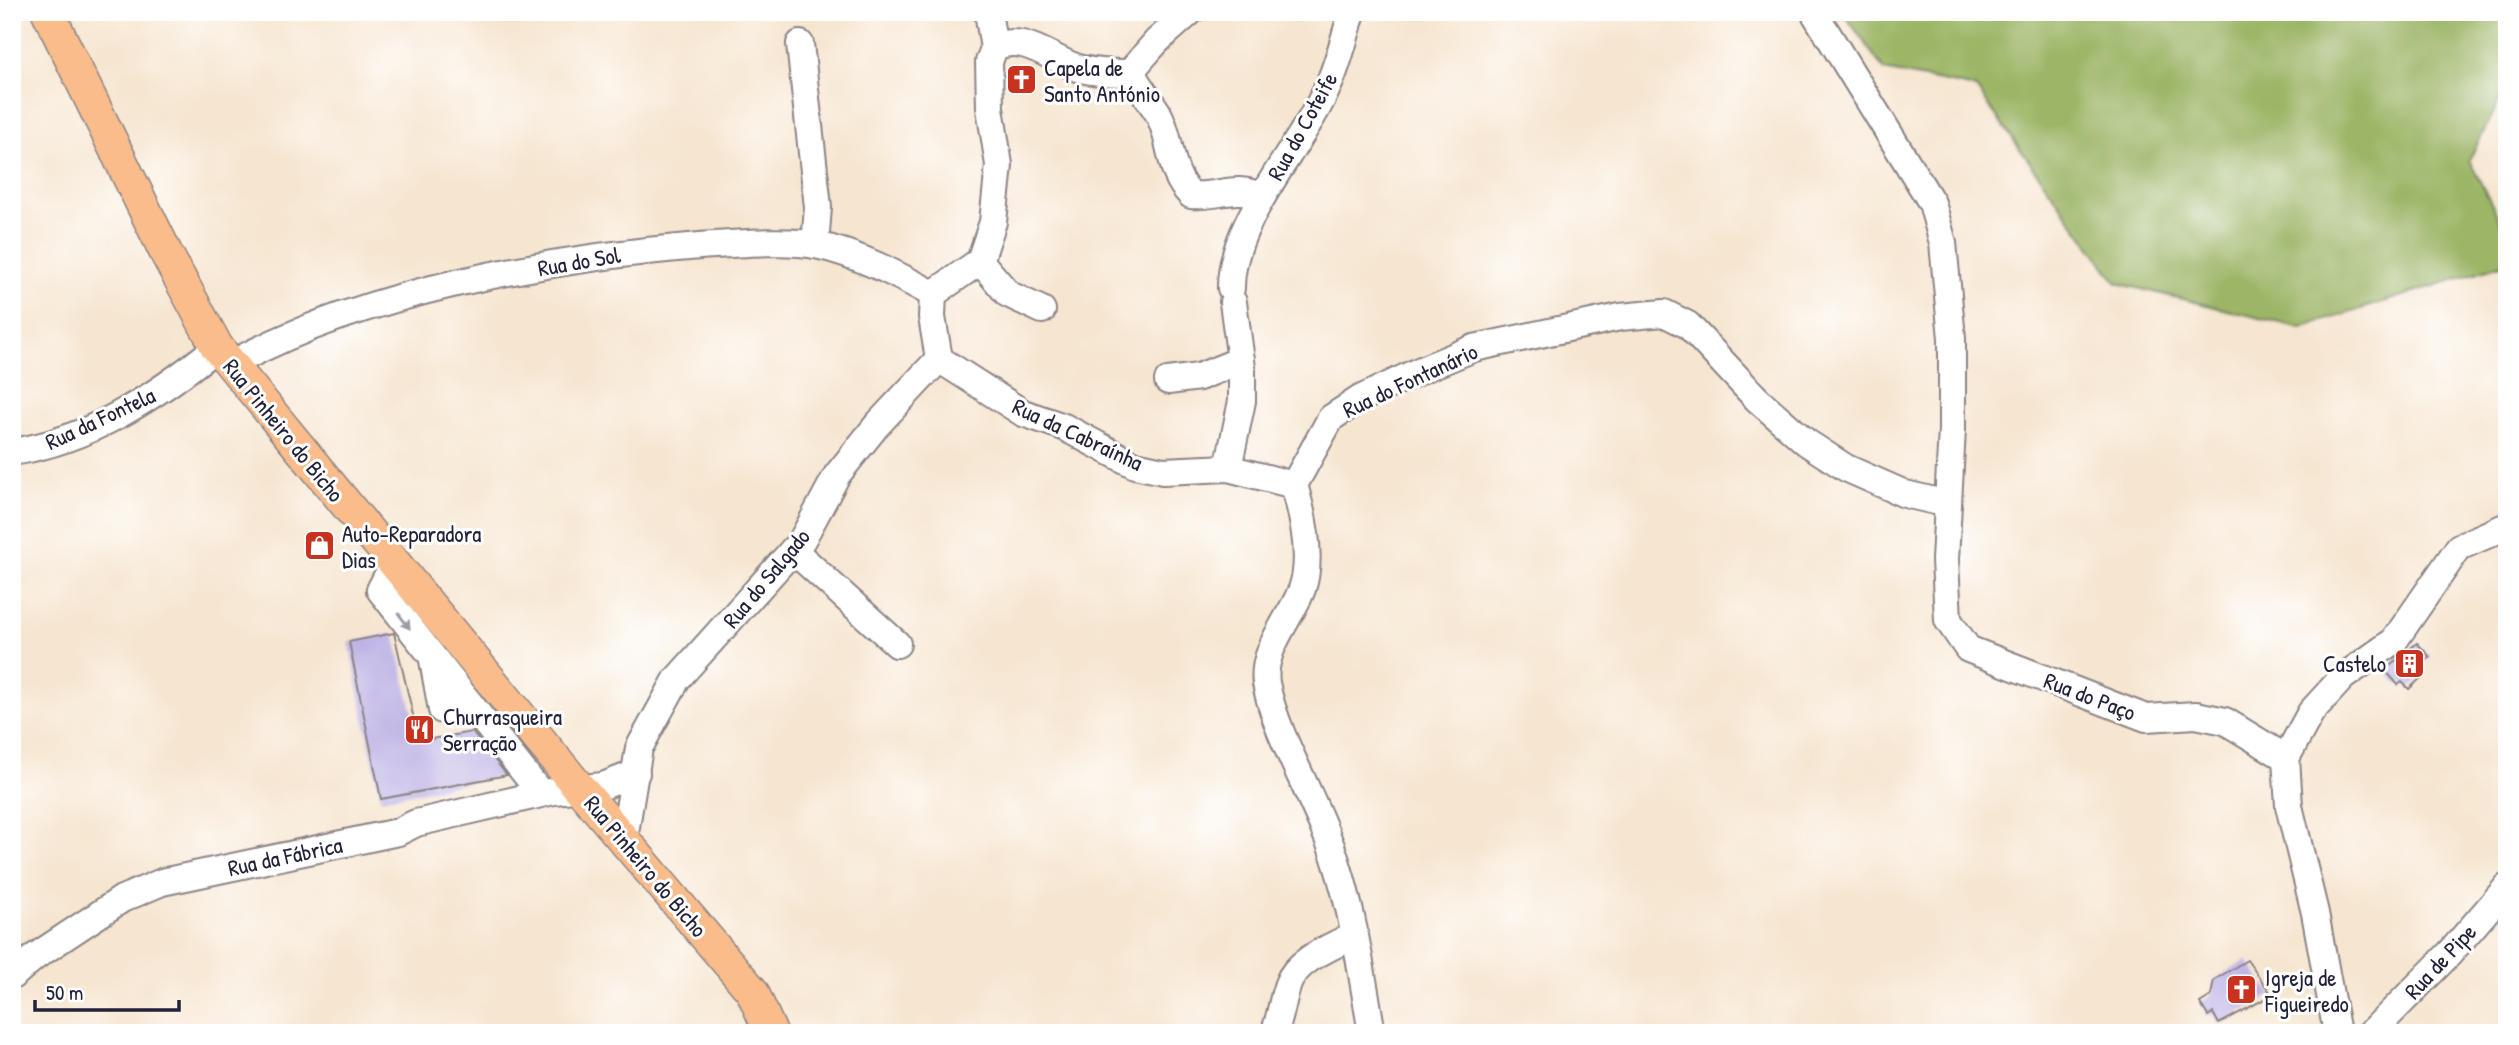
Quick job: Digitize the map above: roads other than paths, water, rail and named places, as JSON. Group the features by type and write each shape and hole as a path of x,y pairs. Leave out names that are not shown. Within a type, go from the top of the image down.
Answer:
{"main road":[{"name":"Rua Pinheiro do Bicho","path":"48,12 166,253 223,356 752,991 771,1033"}],"street":[{"path":"939,359 932,317 933,294 980,261 993,222 999,165 990,108 989,62 994,48 988,12"},
{"path":"994,48 1006,41 1019,42 1081,69 1116,73 1131,71 1157,41 1190,12"},
{"name":"Rua do Coteife","path":"1261,197 1329,84 1352,12"},
{"name":"Rua do Paço","path":"1814,12 1932,203 1940,230 1952,338 1945,560 1948,620 1968,649 2146,718 2196,715 2225,721 2286,758"},
{"path":"800,44 818,206 815,244"},
{"path":"1131,71 1137,86 1158,113 1175,174 1191,195 1204,196 1241,189 1261,197 1231,262 1232,295 1241,360 1242,401 1228,468"},
{"name":"Rua do Sol","path":"223,356 266,345 330,318 481,279 636,251 733,244 815,244 885,267 933,294"},
{"path":"980,261 1007,294 1042,310"},
{"name":"Rua do Fontanário","path":"1294,485 1331,418 1360,399 1421,370 1474,348 1620,317 1664,313 1688,325 1757,399 1805,442 1846,468 1905,494 1948,504"},
{"name":"Rua da Fontela","path":"12,452 31,450 114,417 223,356"},
{"name":"Rua da Cabraínha","path":"939,359 1023,413 1065,427 1135,465 1163,471 1228,468 1294,485"},
{"name":"Rua do Salgado","path":"624,839 639,748 677,679 793,550 824,503 837,475 877,425 939,359"},
{"path":"1168,381 1199,377 1241,360"},
{"path":"1294,485 1302,512 1306,553 1303,588 1269,655 1266,680 1275,714 1336,860 1354,935 1372,1033"},
{"path":"2337,1033 2315,913 2289,806 2286,758 2311,712 2343,677 2393,640 2459,547 2507,526"},
{"path":"793,550 897,644"},
{"path":"394,564 380,590 433,658 442,710 470,704 535,786"},
{"path":"396,811 535,786 576,783 603,786 636,773"},
{"name":"Rua da Fábrica","path":"12,976 36,956 122,899 162,882 398,832 416,823 541,794 576,783"},
{"name":"Rua de Pipe","path":"2371,1033 2450,953 2507,887"},
{"path":"1274,1033 1289,981 1296,971 1305,962 1354,935"}],"place":[{"name":"Capela de Santo António","path":"1021,80"},
{"name":"Auto-Reparadora Dias","path":"319,546"},
{"name":"Castelo","path":"2409,663"},
{"name":"Churrasqueira Serração","path":"420,729"},
{"name":"Igreja de Figueiredo","path":"2242,990"}]}
